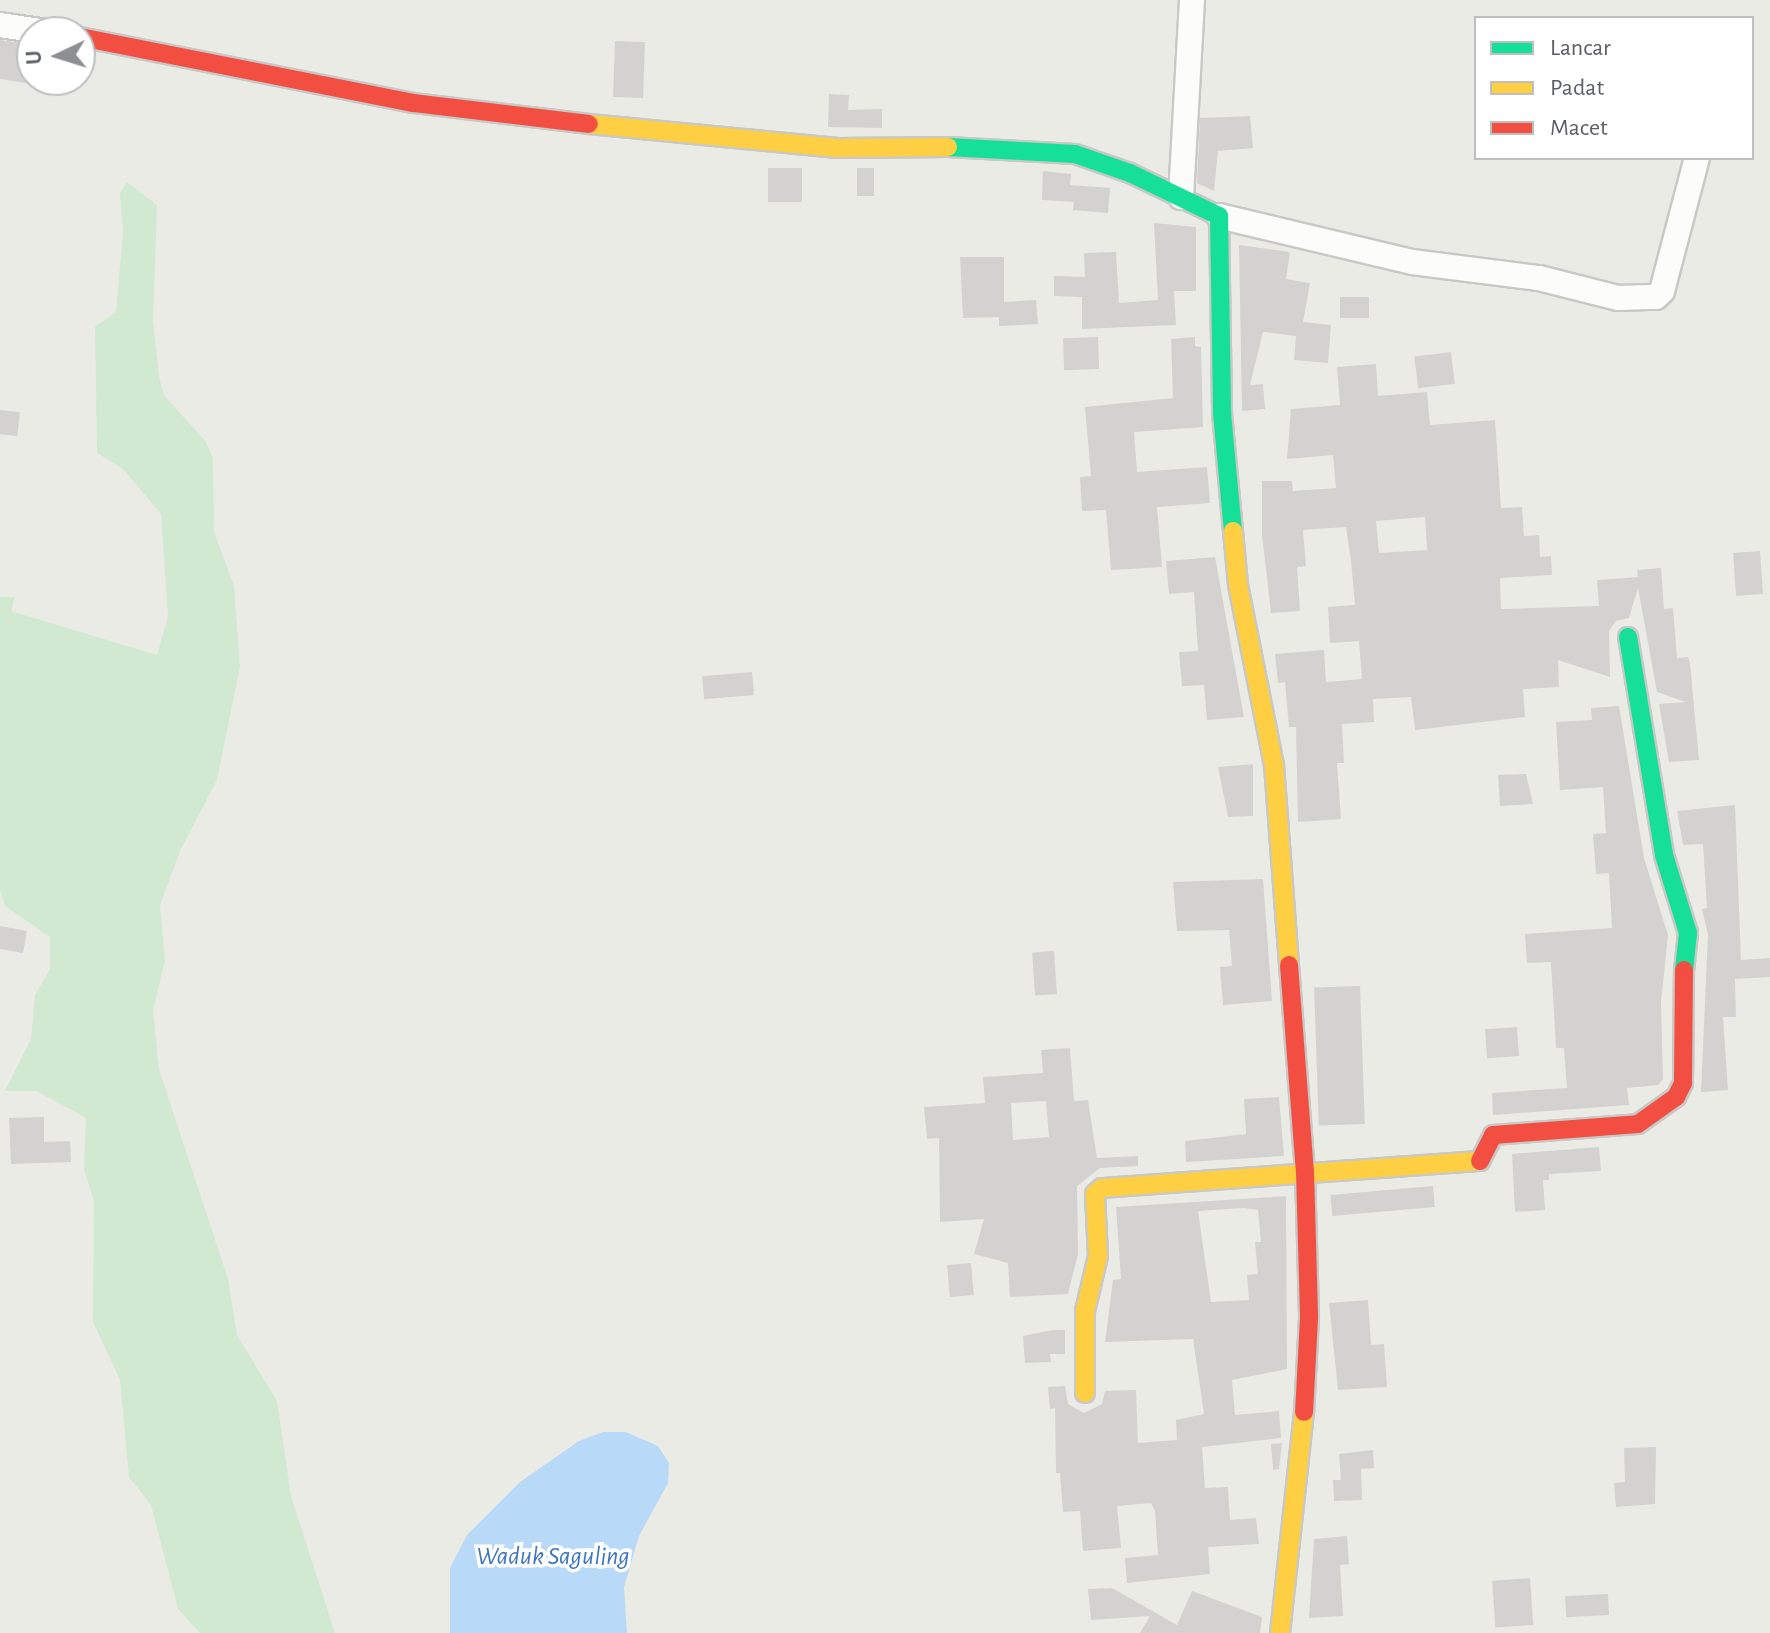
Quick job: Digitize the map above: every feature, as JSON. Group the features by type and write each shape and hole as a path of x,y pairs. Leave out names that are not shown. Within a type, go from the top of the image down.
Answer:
{"street":[{"path":"1181,197 1192,0"},
{"path":"96,40 413,103 501,115 823,147 1001,147 1075,154 1181,197 1219,216 1412,262 1539,278 1618,298 1656,297 1662,291 1696,160"},
{"path":"1219,216 1222,413 1238,585 1274,765 1305,1171 1309,1318 1305,1401 1294,1537 1280,1633"},
{"path":"1085,1393 1085,1311 1098,1256 1099,1189 1305,1171 1475,1163 1487,1156 1493,1135 1638,1124 1676,1097 1683,1083 1681,1003 1688,933 1664,855 1628,637"}],"green space":[{"path":"127,182 157,205 153,320 159,377 164,395 205,441 213,458 214,532 234,586 240,667 217,780 180,851 160,905 165,961 153,1010 159,1069 228,1279 237,1335 277,1401 291,1496 335,1633 200,1633 178,1609 151,1505 129,1477 120,1380 93,1322 94,1201 84,1170 86,1118 36,1091 5,1091 31,1039 35,995 50,969 50,937 5,906 0,890 0,597 15,597 11,611 157,655 168,616 161,514 123,469 97,453 95,327 116,312 123,232 120,193"}],"water":[{"name":"Waduk Saguling","path":"603,1432 626,1432 658,1446 669,1463 668,1483 639,1536 624,1587 627,1633 450,1633 450,1568 467,1535 520,1482 579,1441"}],"building":[{"path":"0,40 16,42 16,82 0,79"},
{"path":"615,41 645,42 643,98 613,97"},
{"path":"829,94 849,95 848,110 882,109 882,128 828,127"},
{"path":"1250,116 1253,148 1218,151 1214,191 1197,183 1200,118"},
{"path":"768,168 802,168 802,202 768,202"},
{"path":"857,168 874,168 874,196 857,196"},
{"path":"1043,171 1071,174 1070,185 1110,188 1108,213 1073,210 1074,202 1042,200"},
{"path":"1154,223 1196,227 1196,291 1174,291 1176,325 1082,329 1082,297 1054,296 1054,276 1085,277 1084,253 1116,252 1119,303 1158,300"},
{"path":"1239,245 1290,252 1286,279 1310,283 1303,322 1331,325 1328,363 1294,360 1296,336 1263,332 1250,385 1263,384 1265,409 1242,411"},
{"path":"960,257 1004,257 1004,302 1036,300 1038,324 999,326 999,317 963,318"},
{"path":"1340,297 1369,297 1369,318 1340,318"},
{"path":"1098,337 1099,369 1064,370 1063,338"},
{"path":"1195,337 1195,346 1201,347 1203,427 1134,432 1137,472 1207,467 1210,503 1157,507 1162,567 1111,570 1106,510 1082,511 1080,477 1091,476 1085,407 1173,398 1171,339"},
{"path":"1451,352 1455,384 1418,388 1414,357"},
{"path":"1376,364 1378,396 1427,392 1430,425 1495,420 1501,508 1522,507 1524,536 1539,535 1540,557 1551,556 1552,575 1500,578 1501,609 1599,606 1597,580 1638,577 1637,570 1661,568 1664,609 1673,608 1677,658 1688,657 1690,663 1699,760 1669,762 1659,704 1686,702 1657,692 1638,588 1629,618 1616,621 1609,631 1610,677 1558,660 1559,687 1523,689 1525,717 1415,730 1411,697 1373,699 1374,722 1342,724 1344,763 1337,763 1341,819 1298,822 1296,727 1289,727 1285,682 1278,683 1275,654 1324,650 1326,682 1362,679 1359,641 1330,643 1328,607 1355,605 1351,561 1346,527 1303,530 1306,566 1297,567 1300,611 1271,613 1262,535 1262,481 1292,481 1293,491 1336,488 1333,455 1287,459 1291,409 1340,405 1337,367","holes":["1425,517 1427,550 1379,553 1376,521"]},
{"path":"0,410 20,412 17,436 0,434"},
{"path":"1760,551 1763,594 1736,596 1733,553"},
{"path":"1215,557 1244,717 1207,720 1204,685 1182,686 1179,652 1198,651 1194,592 1169,594 1166,561"},
{"path":"752,672 754,695 704,699 702,676"},
{"path":"1619,706 1644,858 1668,935 1661,1003 1663,1079 1658,1085 1627,1088 1629,1105 1493,1115 1492,1093 1567,1088 1564,1048 1556,1048 1551,962 1527,963 1525,934 1612,928 1609,873 1596,874 1593,834 1606,833 1603,787 1560,790 1556,722 1592,720 1591,708"},
{"path":"1253,764 1253,816 1228,817 1218,767"},
{"path":"1526,774 1533,804 1500,806 1498,775"},
{"path":"1735,805 1741,960 1770,958 1770,977 1735,979 1736,1017 1723,1017 1728,1090 1701,1092 1708,935 1702,909 1707,908 1703,844 1683,845 1677,811"},
{"path":"1263,879 1272,1001 1223,1005 1220,967 1232,966 1229,930 1177,931 1173,882"},
{"path":"0,926 27,931 23,953 0,949"},
{"path":"1054,951 1057,994 1035,995 1032,953"},
{"path":"1360,986 1365,1124 1319,1126 1314,988"},
{"path":"1517,1027 1519,1056 1487,1058 1485,1029"},
{"path":"1070,1048 1074,1101 1088,1100 1097,1158 1138,1156 1138,1166 1100,1168 1077,1186 1078,1254 1068,1294 1010,1297 1008,1263 974,1254 984,1219 940,1222 939,1138 927,1139 924,1107 985,1103 983,1077 1043,1073 1041,1050","holes":["1046,1101 1049,1137 1013,1140 1011,1103"]},
{"path":"1279,1097 1284,1156 1186,1162 1185,1141 1246,1134 1244,1099"},
{"path":"44,1117 44,1142 70,1141 71,1162 11,1164 9,1118"},
{"path":"1599,1147 1601,1171 1549,1174 1549,1180 1543,1180 1545,1210 1515,1212 1512,1154"},
{"path":"1433,1186 1435,1207 1332,1216 1330,1195"},
{"path":"1286,1196 1287,1369 1232,1380 1235,1415 1279,1411 1281,1438 1202,1447 1205,1488 1228,1487 1230,1520 1256,1518 1259,1544 1208,1547 1210,1574 1127,1583 1125,1558 1158,1555 1155,1511 1151,1503 1117,1506 1121,1548 1083,1551 1080,1511 1063,1512 1060,1473 1056,1473 1055,1408 1050,1409 1048,1387 1065,1386 1068,1404 1084,1413 1102,1404 1105,1391 1136,1390 1138,1443 1177,1440 1176,1420 1204,1414 1193,1339 1105,1342 1113,1280 1121,1279 1116,1207","holes":["1258,1210 1261,1242 1255,1242 1258,1274 1247,1275 1249,1300 1211,1302 1198,1211"]},
{"path":"971,1263 974,1295 950,1297 947,1265"},
{"path":"1368,1300 1371,1345 1384,1344 1387,1387 1338,1390 1329,1303"},
{"path":"1065,1330 1065,1354 1050,1354 1051,1362 1025,1363 1023,1336"},
{"path":"1282,1443 1279,1469 1273,1470 1271,1444"},
{"path":"1656,1447 1655,1504 1616,1507 1614,1483 1625,1482 1624,1448"},
{"path":"1373,1450 1374,1468 1361,1469 1362,1500 1334,1501 1333,1480 1341,1480 1339,1454"},
{"path":"1347,1536 1349,1564 1340,1565 1343,1616 1309,1618 1314,1539"},
{"path":"1530,1578 1533,1625 1495,1628 1492,1581"},
{"path":"1112,1588 1177,1625 1192,1591 1262,1617 1260,1633 1140,1633 1150,1616 1091,1620 1088,1589"},
{"path":"1608,1594 1609,1615 1566,1617 1565,1596"}],"traffic: fast":[{"path":"948,147 1075,154 1130,173 1219,216 1222,413 1233,531"},
{"path":"1628,637 1664,855 1688,933 1684,970"}],"traffic: slow":[{"path":"589,124 838,148 948,147"},
{"path":"1233,531 1238,585 1274,765 1289,965"},
{"path":"1085,1393 1085,1311 1098,1256 1095,1194 1102,1188 1480,1161"},
{"path":"1280,1633 1304,1412"}],"traffic: jam":[{"path":"96,40 413,103 589,124"},
{"path":"1289,965 1305,1171 1309,1318 1304,1412"},
{"path":"1480,1161 1493,1135 1638,1124 1676,1097 1683,1083 1684,970"}]}
